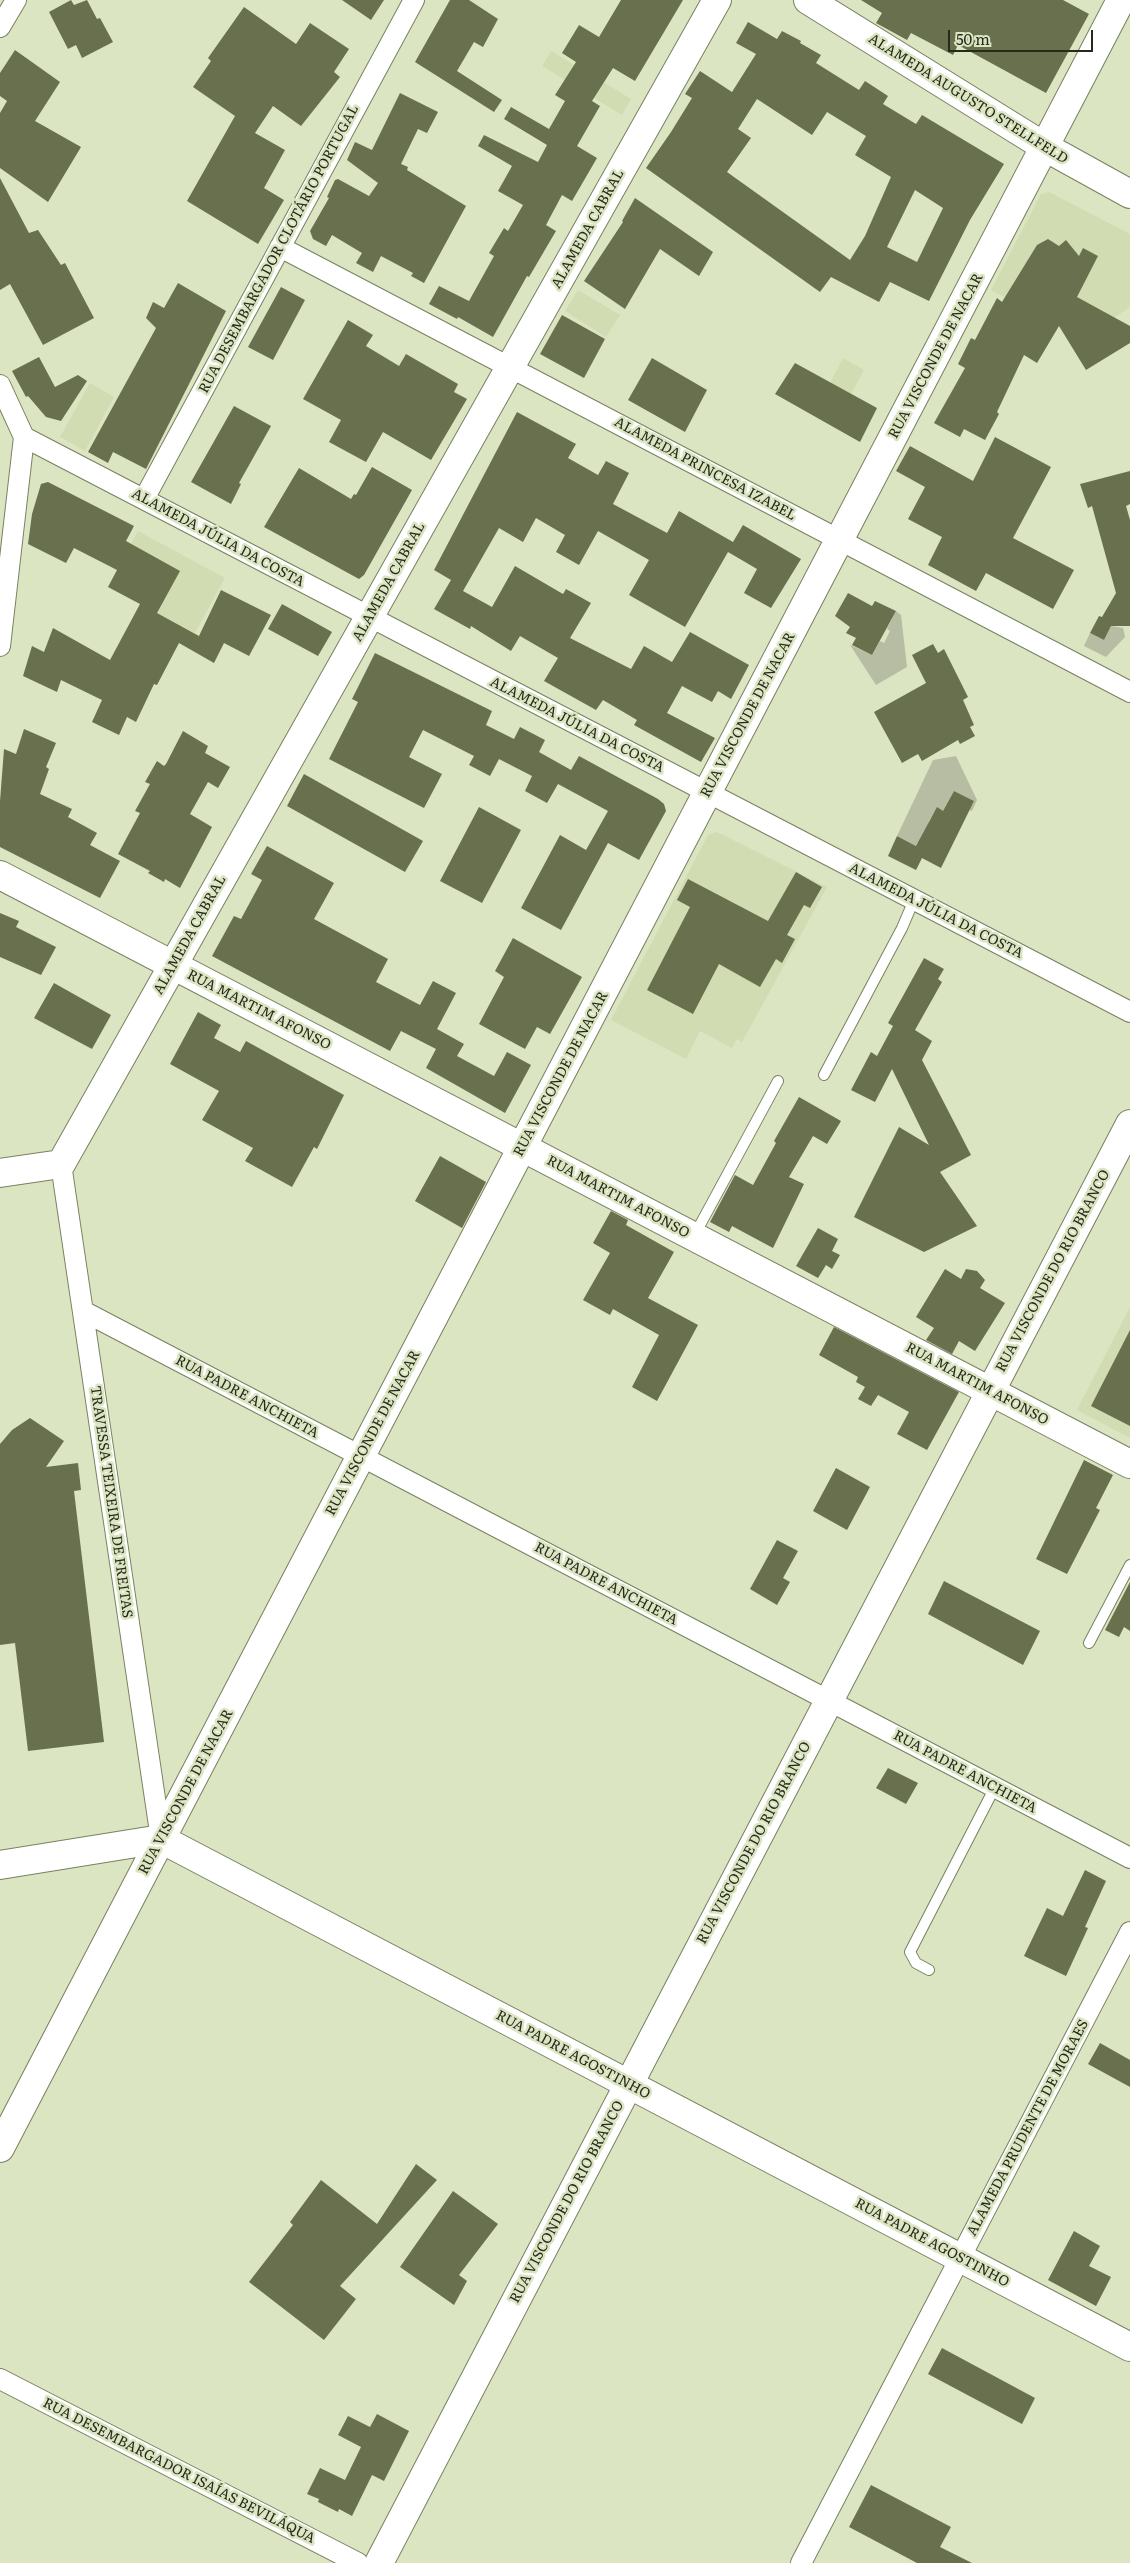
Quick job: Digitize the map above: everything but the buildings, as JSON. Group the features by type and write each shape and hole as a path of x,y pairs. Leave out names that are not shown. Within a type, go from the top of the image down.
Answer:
{"street":[{"path":"0,27 16,0"},
{"name":"RUA DESEMBARGADOR CLOTÁRIO PORTUGAL","path":"144,499 414,0"},
{"name":"ALAMEDA CABRAL","path":"61,1164 717,0"},
{"name":"ALAMEDA AUGUSTO STELLFELD","path":"808,0 1044,147 1130,194"},
{"name":"RUA VISCONDE DE NACAR","path":"0,2148 1121,0"},
{"name":"ALAMEDA PRINCESA IZABEL","path":"280,247 1130,692"},
{"path":"0,385 24,437 0,646"},
{"name":"ALAMEDA JÚLIA DA COSTA","path":"24,437 1130,1012"},
{"name":"RUA MARTIM AFONSO","path":"0,875 1130,1464"},
{"name":"RUA VISCONDE DO RIO BRANCO","path":"379,2563 1130,1124"},
{"path":"0,1173 61,1164"},
{"name":"TRAVESSA TEIXEIRA DE FREITAS","path":"61,1164 161,1839"},
{"name":"RUA PADRE ANCHIETA","path":"83,1311 1130,1858"},
{"path":"0,1865 161,1839"},
{"name":"RUA PADRE AGOSTINHO","path":"161,1839 1130,2347"},
{"name":"ALAMEDA PRUDENTE DE MORAES","path":"801,2563 1130,1932"},
{"name":"RUA DESEMBARGADOR ISAÍAS BEVILÁQUA","path":"0,2379 358,2563"}],"lane":[{"path":"824,1075 902,928 914,900"},
{"path":"694,1236 778,1080"},
{"path":"1089,1643 1130,1565"},
{"path":"929,1970 916,1962 910,1952 995,1787"}],"shaded area":[{"path":"551,51 631,99 622,115 542,66"},
{"path":"1049,192 1130,234 1130,307 1082,339 991,290 1041,194"},
{"path":"578,290 620,315 606,337 565,311"},
{"path":"843,358 864,370 851,394 830,383"},
{"path":"90,383 114,397 85,451 60,437"},
{"path":"138,531 225,578 195,633 108,587"},
{"path":"896,611 901,615 907,667 876,685 850,645 872,655 880,641 884,643 890,631 887,629"},
{"path":"1111,626 1123,628 1125,637 1106,657 1084,646 1090,633 1104,640"},
{"path":"956,756 977,800 972,811 969,810 974,801 954,791 943,811 937,808 929,821 922,849 897,836 933,760"},
{"path":"717,832 827,887 742,1042 737,1039 732,1048 700,1031 686,1059 611,1020 708,835"},
{"path":"1130,1307 1130,1438 1077,1410"}]}
